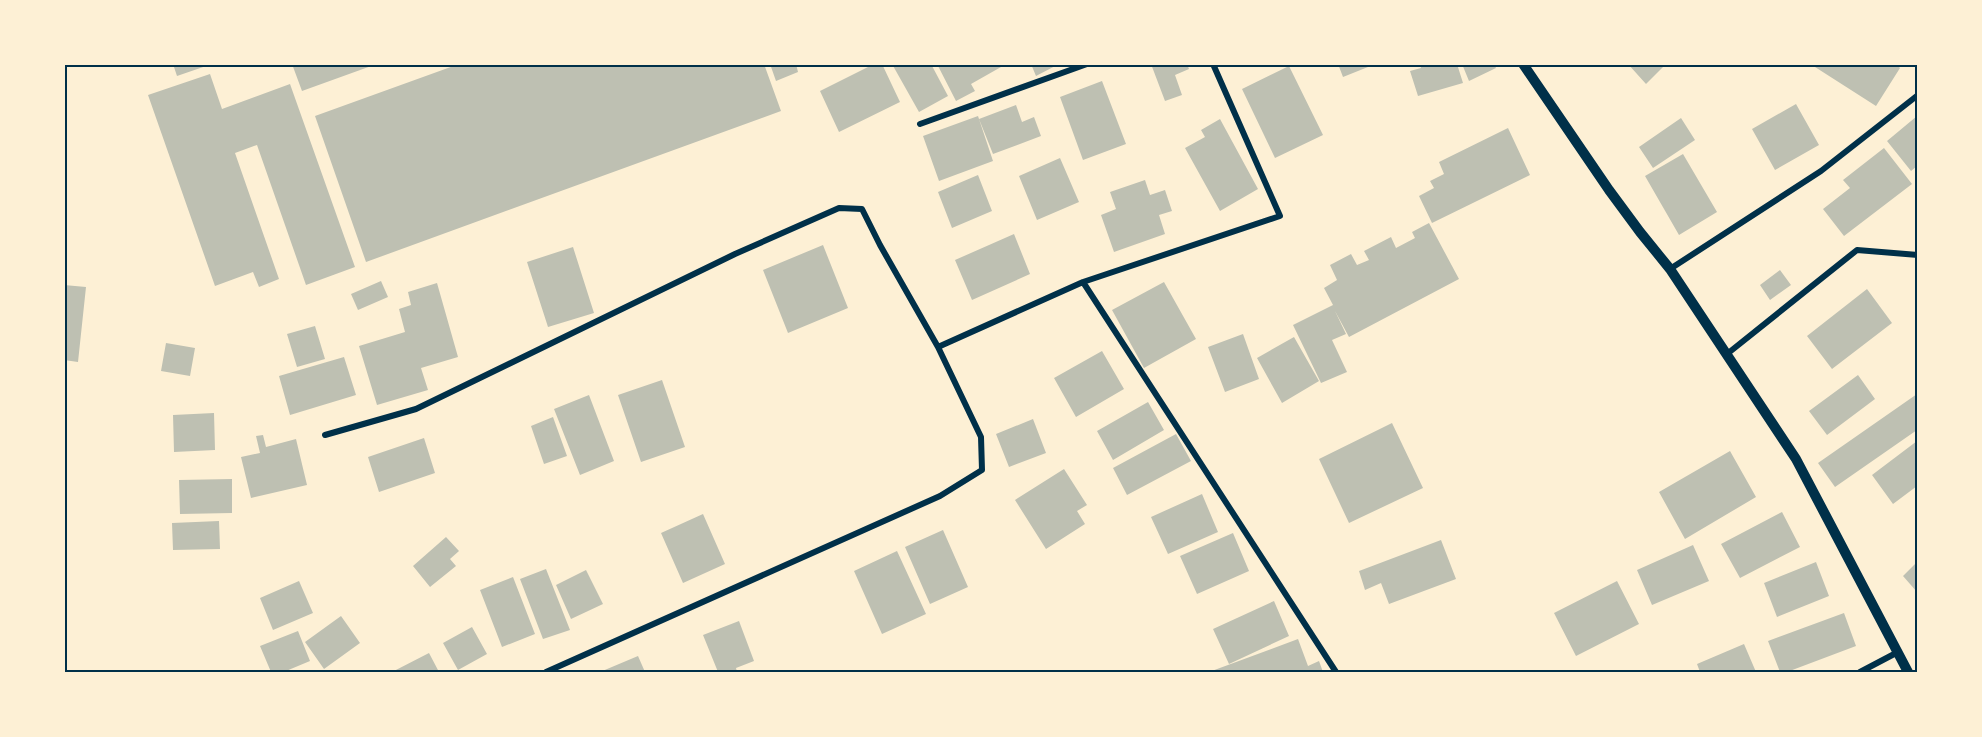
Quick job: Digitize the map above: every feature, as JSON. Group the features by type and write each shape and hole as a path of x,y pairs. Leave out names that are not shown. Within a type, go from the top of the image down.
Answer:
{"street":[{"path":"920,124 1087,64"},
{"path":"938,347 1083,282 1280,216 1213,64"},
{"path":"1523,64 1609,190 1670,269 1796,459 1908,672"},
{"path":"1670,269 1821,171 1917,95"},
{"path":"325,435 416,409 735,254 839,208 862,209 938,347 981,437 982,470 940,496 546,672"},
{"path":"1727,354 1857,250 1917,255"},
{"path":"1083,282 1336,672"},
{"path":"1860,672 1898,652"}],"building":[{"path":"173,64 209,64 209,65 177,76"},
{"path":"292,64 374,64 374,65 302,91"},
{"path":"459,64 764,64 781,111 366,262 315,116"},
{"path":"770,64 796,64 798,72 776,81"},
{"path":"874,64 882,64 900,102 839,132 820,91"},
{"path":"892,64 931,64 948,96 919,112"},
{"path":"937,64 1000,64 1001,67 971,84 975,91 956,101"},
{"path":"1031,64 1059,64 1036,76"},
{"path":"1151,64 1187,64 1189,69 1175,75 1182,95 1165,101"},
{"path":"1338,64 1373,64 1373,65 1343,77"},
{"path":"1420,64 1457,64 1463,83 1418,96 1410,71 1421,68"},
{"path":"1462,64 1494,64 1496,68 1469,81"},
{"path":"1628,64 1666,64 1646,84"},
{"path":"1816,64 1896,64 1900,68 1876,106 1815,67"},
{"path":"1289,66 1323,135 1275,158 1242,89"},
{"path":"210,74 222,109 290,84 355,267 306,285 257,145 235,153 279,279 259,287 253,272 215,286 148,95"},
{"path":"1102,81 1126,144 1083,160 1060,97"},
{"path":"1796,104 1819,145 1775,170 1752,129"},
{"path":"1016,105 1022,122 1034,117 1041,136 993,154 979,119"},
{"path":"978,116 993,161 939,181 923,136"},
{"path":"1917,116 1917,166 1911,171 1887,141"},
{"path":"1681,118 1695,140 1653,168 1639,147"},
{"path":"1220,119 1258,189 1220,211 1185,148 1205,137 1201,130"},
{"path":"1508,128 1530,175 1432,223 1419,196 1434,188 1430,181 1444,174 1439,162"},
{"path":"1884,148 1912,184 1844,236 1823,209 1850,188 1843,180"},
{"path":"1683,154 1717,212 1679,235 1645,176"},
{"path":"1060,158 1079,202 1037,220 1019,176"},
{"path":"978,175 992,211 952,228 938,192"},
{"path":"1145,180 1150,195 1165,190 1172,211 1159,215 1165,234 1114,252 1101,215 1116,209 1110,192"},
{"path":"1429,223 1459,279 1349,337 1335,311 1346,334 1332,340 1347,372 1321,383 1293,325 1333,305 1324,288 1337,280 1330,265 1351,254 1357,265 1369,260 1364,251 1391,237 1396,248 1415,238 1412,232"},
{"path":"1014,234 1030,274 972,300 955,260"},
{"path":"823,245 848,308 788,333 763,270"},
{"path":"573,247 594,313 548,327 527,262"},
{"path":"1780,270 1791,285 1770,300 1760,285"},
{"path":"381,281 388,297 358,310 351,294"},
{"path":"1164,282 1196,339 1144,368 1112,310"},
{"path":"437,283 458,357 421,368 428,390 377,405 359,346 405,332 399,309 411,305 408,292"},
{"path":"64,285 86,287 78,362 64,360"},
{"path":"1867,289 1892,323 1832,369 1807,336"},
{"path":"315,326 325,359 297,367 287,334"},
{"path":"1243,334 1259,379 1225,392 1208,347"},
{"path":"1294,337 1319,381 1282,403 1257,358"},
{"path":"166,343 195,348 190,376 161,371"},
{"path":"1102,351 1124,389 1076,417 1054,378"},
{"path":"344,357 356,395 290,415 279,376"},
{"path":"1858,375 1875,399 1827,435 1809,411"},
{"path":"662,380 685,447 641,462 618,395"},
{"path":"1917,394 1917,430 1835,487 1818,463"},
{"path":"589,395 614,461 580,475 554,409"},
{"path":"1148,402 1164,430 1113,460 1097,431"},
{"path":"214,413 215,450 174,452 173,415"},
{"path":"553,417 567,456 544,464 531,426"},
{"path":"1033,419 1046,453 1009,467 996,434"},
{"path":"1392,423 1423,488 1349,523 1319,459"},
{"path":"1176,434 1191,461 1127,495 1113,468"},
{"path":"263,435 266,447 296,439 307,485 251,498 241,457 260,453 256,436"},
{"path":"424,438 435,473 379,492 368,457"},
{"path":"1917,441 1917,486 1893,504 1872,475"},
{"path":"1730,451 1756,497 1685,539 1659,492"},
{"path":"1064,469 1087,505 1077,511 1085,524 1046,549 1015,500"},
{"path":"232,479 232,513 180,514 179,480"},
{"path":"1202,494 1218,532 1168,554 1151,517"},
{"path":"1782,512 1800,547 1740,578 1721,544"},
{"path":"703,514 725,564 683,583 661,533"},
{"path":"219,521 220,549 173,550 172,523"},
{"path":"943,530 968,587 930,604 905,547"},
{"path":"1233,533 1249,571 1197,594 1180,556"},
{"path":"446,537 459,551 450,559 456,566 430,587 413,566"},
{"path":"1441,540 1456,579 1389,604 1381,583 1365,590 1359,571"},
{"path":"1693,545 1709,581 1652,605 1637,570"},
{"path":"897,551 926,614 882,634 854,571"},
{"path":"1816,562 1829,596 1777,617 1764,583"},
{"path":"1917,562 1917,592 1903,576"},
{"path":"546,569 570,630 543,639 520,579"},
{"path":"586,570 603,604 571,619 556,585"},
{"path":"513,577 535,634 502,647 480,590"},
{"path":"299,581 313,613 273,630 260,598"},
{"path":"1617,581 1639,624 1576,656 1554,613"},
{"path":"1274,601 1289,636 1229,664 1213,629"},
{"path":"1844,613 1856,646 1787,672 1780,672 1768,641"},
{"path":"341,616 360,643 324,669 305,642"},
{"path":"739,621 754,661 736,668 737,672 718,672 703,635"},
{"path":"472,627 487,654 458,670 443,643"},
{"path":"298,631 310,661 286,672 271,672 260,646"},
{"path":"1298,639 1308,666 1319,661 1323,672 1209,672"},
{"path":"1744,644 1756,672 1700,672 1697,664"},
{"path":"429,653 439,672 392,672"},
{"path":"638,656 645,672 600,672"}]}
